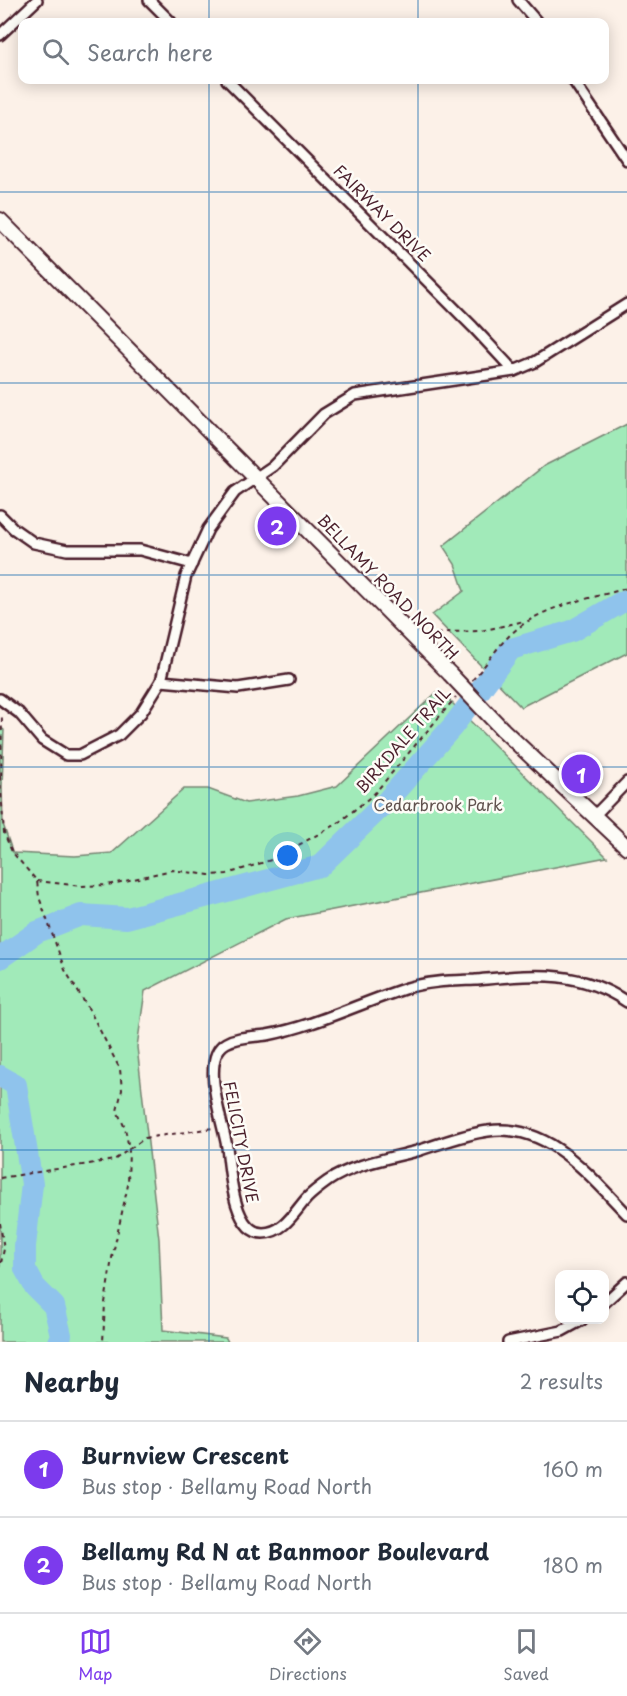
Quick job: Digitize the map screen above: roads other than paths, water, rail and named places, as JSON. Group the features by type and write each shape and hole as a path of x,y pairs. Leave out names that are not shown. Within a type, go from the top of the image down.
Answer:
{"street":[{"path":"0,35 37,0"},
{"path":"149,0 167,18"},
{"path":"518,0 534,18"},
{"name":"FAIRWAY DRIVE","path":"231,84 514,370"},
{"path":"576,84 627,160"},
{"name":"BELLAMY ROAD NORTH","path":"0,220 258,478 502,729 627,847"},
{"path":"1,699 19,713 42,740 66,755 80,755 119,735 141,713 161,681 186,576 208,529 235,492 273,466 324,414 356,394 514,370 535,362 627,304"},
{"path":"0,515 14,529 34,543 67,550 140,550 192,564"},
{"path":"161,681 238,688 289,680"},
{"path":"595,815 627,782"},
{"name":"FELICITY DRIVE","path":"627,1002 604,988 552,975 420,984 286,1031 235,1039 219,1048 212,1065 235,1200 243,1221 250,1228 262,1233 278,1230 308,1197 329,1181 353,1168 489,1131 514,1131 540,1138 579,1165 627,1214"},
{"path":"609,1298 627,1282"},
{"path":"508,1342 562,1331 575,1324"}],"waterway":[{"path":"0,958 37,932 81,915 127,918 320,866 385,803 453,726 511,649 572,631 627,601"},
{"path":"0,1076 16,1085 32,1184 25,1246 25,1269 35,1287 54,1306 61,1335 58,1342"}],"place":[{"name":"Bellamy Rd N at Banmoor Boulevard","path":"277,526"},
{"name":"Burnview Crescent","path":"581,774"}],"park label":[{"name":"Cedarbrook Park","path":"438,805"}]}
